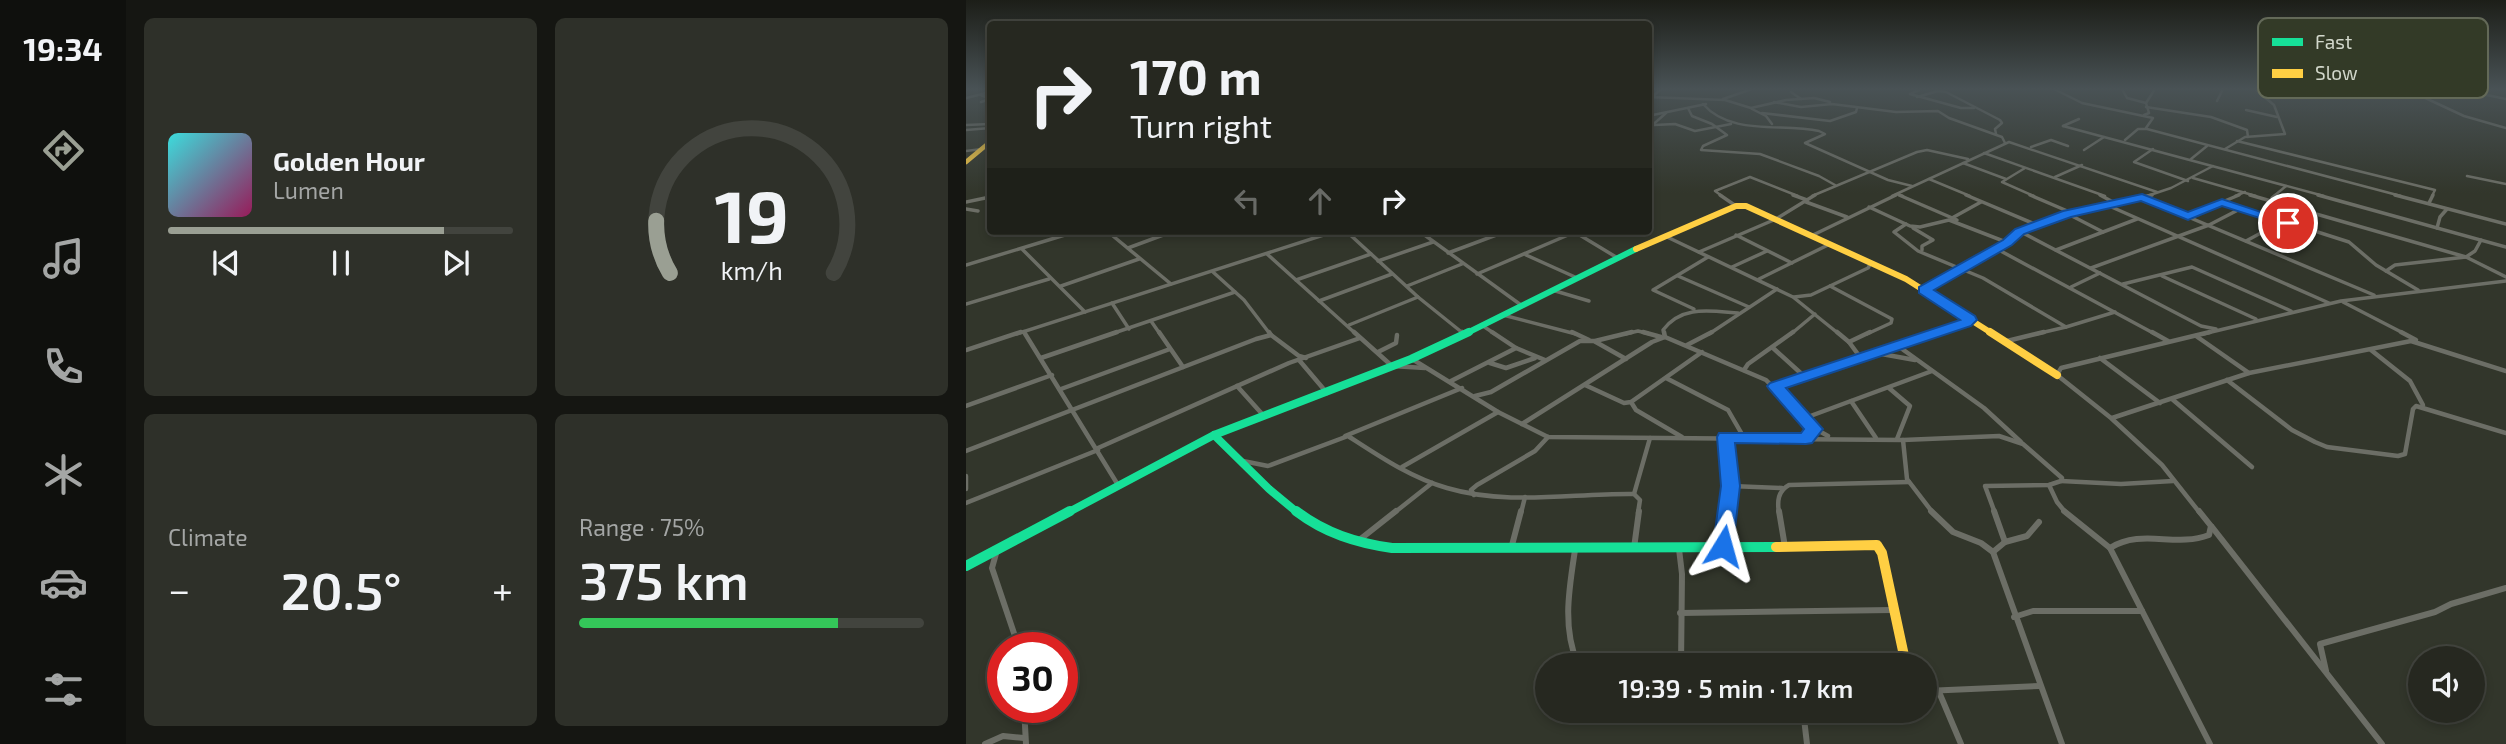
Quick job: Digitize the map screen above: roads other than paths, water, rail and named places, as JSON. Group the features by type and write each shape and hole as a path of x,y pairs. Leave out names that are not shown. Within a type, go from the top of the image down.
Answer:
{"street":[{"path":"1654,125 1675,124 1695,131 1727,124"},
{"path":"1710,124 1727,136 1703,145 1701,150 1760,154 1819,176 1836,186"},
{"path":"1733,124 1745,127 1773,124 1825,134 1805,143 1870,172 1913,186"},
{"path":"1804,124 1804,128"},
{"path":"1965,124 1997,135 2004,139 2005,143"},
{"path":"1997,135 1995,129 2000,124"},
{"path":"2068,124 2063,126 2214,165 2506,247"},
{"path":"2147,129 2145,127 2148,124"},
{"path":"2227,124 2247,130 2248,136"},
{"path":"2225,149 2256,134 2284,135 2280,124"},
{"path":"966,128 987,126"},
{"path":"2124,141 2138,129 2147,129 2506,224"},
{"path":"2084,150 2105,136"},
{"path":"2030,148 2051,140 2068,146"},
{"path":"2237,141 2435,190 2429,203"},
{"path":"1813,235 1961,161 2005,143 2082,164 2157,192"},
{"path":"2191,159 2204,145"},
{"path":"966,151 987,146"},
{"path":"966,162 987,146"},
{"path":"2154,149 2134,162 2188,181"},
{"path":"1699,252 1776,219 1836,186 1922,151 1961,161 2006,179"},
{"path":"1984,153 2107,197 2113,202"},
{"path":"2054,178 2082,164"},
{"path":"1924,290 2007,243 2020,232 2070,213 2142,198 2188,181 2214,165"},
{"path":"2026,168 2006,179 2003,184 2070,213 2104,232"},
{"path":"2467,176 2506,184"},
{"path":"1736,206 1715,191 1750,177 1847,217"},
{"path":"1928,178 2037,225"},
{"path":"2193,178 2249,192 2466,257 2506,279"},
{"path":"2271,199 2286,186"},
{"path":"2188,216 2238,193 2249,192"},
{"path":"1898,193 2007,243"},
{"path":"966,202 987,198"},
{"path":"2142,198 2377,296"},
{"path":"1982,202 1950,219 1908,225 1894,234 2066,327"},
{"path":"2222,202 2349,242 2386,271 2419,290"},
{"path":"2106,204 2329,303"},
{"path":"966,566 1214,435 1411,359 1664,235 1736,206 1746,206 1813,235 1924,290 2044,368 2059,372 2162,464 2382,744"},
{"path":"1869,207 1932,238 1922,246 1922,251"},
{"path":"2437,228 2441,215 2448,210 2445,208"},
{"path":"966,209 978,211"},
{"path":"2091,268 2209,225 2238,210 2247,210"},
{"path":"2055,250 2137,219"},
{"path":"2246,241 2283,222"},
{"path":"2020,232 2202,326 2218,330"},
{"path":"966,265 1066,235"},
{"path":"1112,235 1172,284"},
{"path":"1128,248 1163,235"},
{"path":"966,350 1267,254 1318,235"},
{"path":"1350,235 1418,297 1464,334"},
{"path":"1424,235 1521,305"},
{"path":"1448,253 1496,235"},
{"path":"1477,274 1568,235"},
{"path":"1580,236 1584,235"},
{"path":"1664,235 1793,297 1849,342 1860,357"},
{"path":"1735,235 1792,263"},
{"path":"1580,236 1616,257"},
{"path":"2386,271 2395,265 2466,257 2475,251 2481,240"},
{"path":"1378,261 1433,242"},
{"path":"1758,280 1830,244"},
{"path":"1022,249 1085,312"},
{"path":"1997,249 2168,341"},
{"path":"1731,267 1767,251"},
{"path":"1267,254 1392,366 1426,368"},
{"path":"1296,280 1371,254"},
{"path":"1525,255 1576,278"},
{"path":"1708,257 1653,290 1705,312 1738,313"},
{"path":"1061,286 1139,259"},
{"path":"1407,286 1462,264"},
{"path":"1793,297 1811,295 1869,265"},
{"path":"2122,284 2192,267 2292,312"},
{"path":"1213,271 1235,292 1271,335 1299,356 1306,358"},
{"path":"2070,287 2100,273"},
{"path":"1319,301 1392,274"},
{"path":"1677,275 1749,307"},
{"path":"2162,276 2256,319"},
{"path":"966,303 1050,279"},
{"path":"2059,372 2100,357 2329,303 2506,279"},
{"path":"1830,286 1892,319 1891,323 1871,334 1849,342"},
{"path":"1686,345 1702,339 1778,289"},
{"path":"1551,290 1589,301"},
{"path":"1041,358 1235,292"},
{"path":"1349,325 1418,297"},
{"path":"2341,301 2409,339 2506,371"},
{"path":"1112,303 1129,329"},
{"path":"1664,337 1663,330 1670,320 1694,309"},
{"path":"2006,342 2115,312"},
{"path":"1503,316 1592,341 1626,359"},
{"path":"1744,369 1814,316"},
{"path":"1775,386 1953,328 1970,320"},
{"path":"1151,321 1182,367"},
{"path":"1483,326 1516,348 1546,360"},
{"path":"1592,341 1638,331 1686,345 1744,369 1775,386 1814,429 1832,438"},
{"path":"1024,332 1118,485"},
{"path":"966,451 1271,335"},
{"path":"1378,352 1396,343 1397,335"},
{"path":"2196,336 2249,373"},
{"path":"1521,424 1664,337"},
{"path":"966,503 1098,449 1299,360 1360,338"},
{"path":"1475,396 1491,392 1581,339"},
{"path":"2111,418 2249,373 2371,350 2409,339"},
{"path":"1898,345 1984,408 2062,478 2061,481"},
{"path":"1451,381 1516,348"},
{"path":"1773,348 1805,377"},
{"path":"1061,389 1170,349"},
{"path":"2371,350 2410,380 2416,399 2423,406"},
{"path":"1857,351 1919,361"},
{"path":"1585,385 1624,402 1631,402 1702,352"},
{"path":"2360,352 2376,356"},
{"path":"2100,357 2160,403"},
{"path":"1489,363 1506,368 1536,358"},
{"path":"1411,359 1498,412 1548,437 1743,436 1900,440 1999,436 2023,444"},
{"path":"1299,360 1327,393"},
{"path":"1805,418 1933,371"},
{"path":"966,406 1052,375"},
{"path":"1666,378 1728,410 1743,436"},
{"path":"2227,380 2292,430 2327,447 2381,454 2406,454 2413,409 2416,406 2506,433"},
{"path":"1237,386 1263,415"},
{"path":"1243,461 1268,466 1462,388"},
{"path":"1889,388 1910,406 1900,440 1909,482 1938,519 1954,532 1980,541 1993,552 2014,617 2062,744"},
{"path":"2172,399 2252,467"},
{"path":"1851,401 1876,438"},
{"path":"1631,402 1636,410 1683,438"},
{"path":"1401,467 1498,412"},
{"path":"1806,439 1814,429"},
{"path":"1999,436 2006,429"},
{"path":"1214,435 1243,461 1260,481 1308,519 1333,533 1382,548 1575,550 1877,545 1882,554 1903,653"},
{"path":"1344,436 1432,483 1474,495 1525,497 1634,494 1640,500 1634,548"},
{"path":"1474,495 1471,490 1477,485 1535,451 1548,437"},
{"path":"1723,546 1731,486 1726,437"},
{"path":"1634,494 1650,438"},
{"path":"966,476 966,489"},
{"path":"2005,542 1985,486 2003,483 2049,485 2061,481 2121,484 2174,481"},
{"path":"1731,486 1783,488 1789,485 1909,482"},
{"path":"1357,542 1432,483"},
{"path":"2049,485 2050,494 2081,527 2110,548 2210,744"},
{"path":"1783,488 1777,501 1785,548"},
{"path":"1511,550 1525,497"},
{"path":"1993,552 2005,542 2026,536 2039,522"},
{"path":"2110,548 2136,536 2203,538 2208,535 2211,526"},
{"path":"1679,548 1682,574 1681,653"},
{"path":"998,550 993,572 1014,632"},
{"path":"1573,653 1568,642 1567,627 1575,550"},
{"path":"2329,677 2320,644 2435,612 2451,604 2506,588"},
{"path":"1680,613 1894,610"},
{"path":"2014,617 2034,611 2142,611"},
{"path":"1961,744 1939,692 2040,687"},
{"path":"985,744 1003,736 1025,741 1024,723"},
{"path":"1805,723 1807,744"}]}
